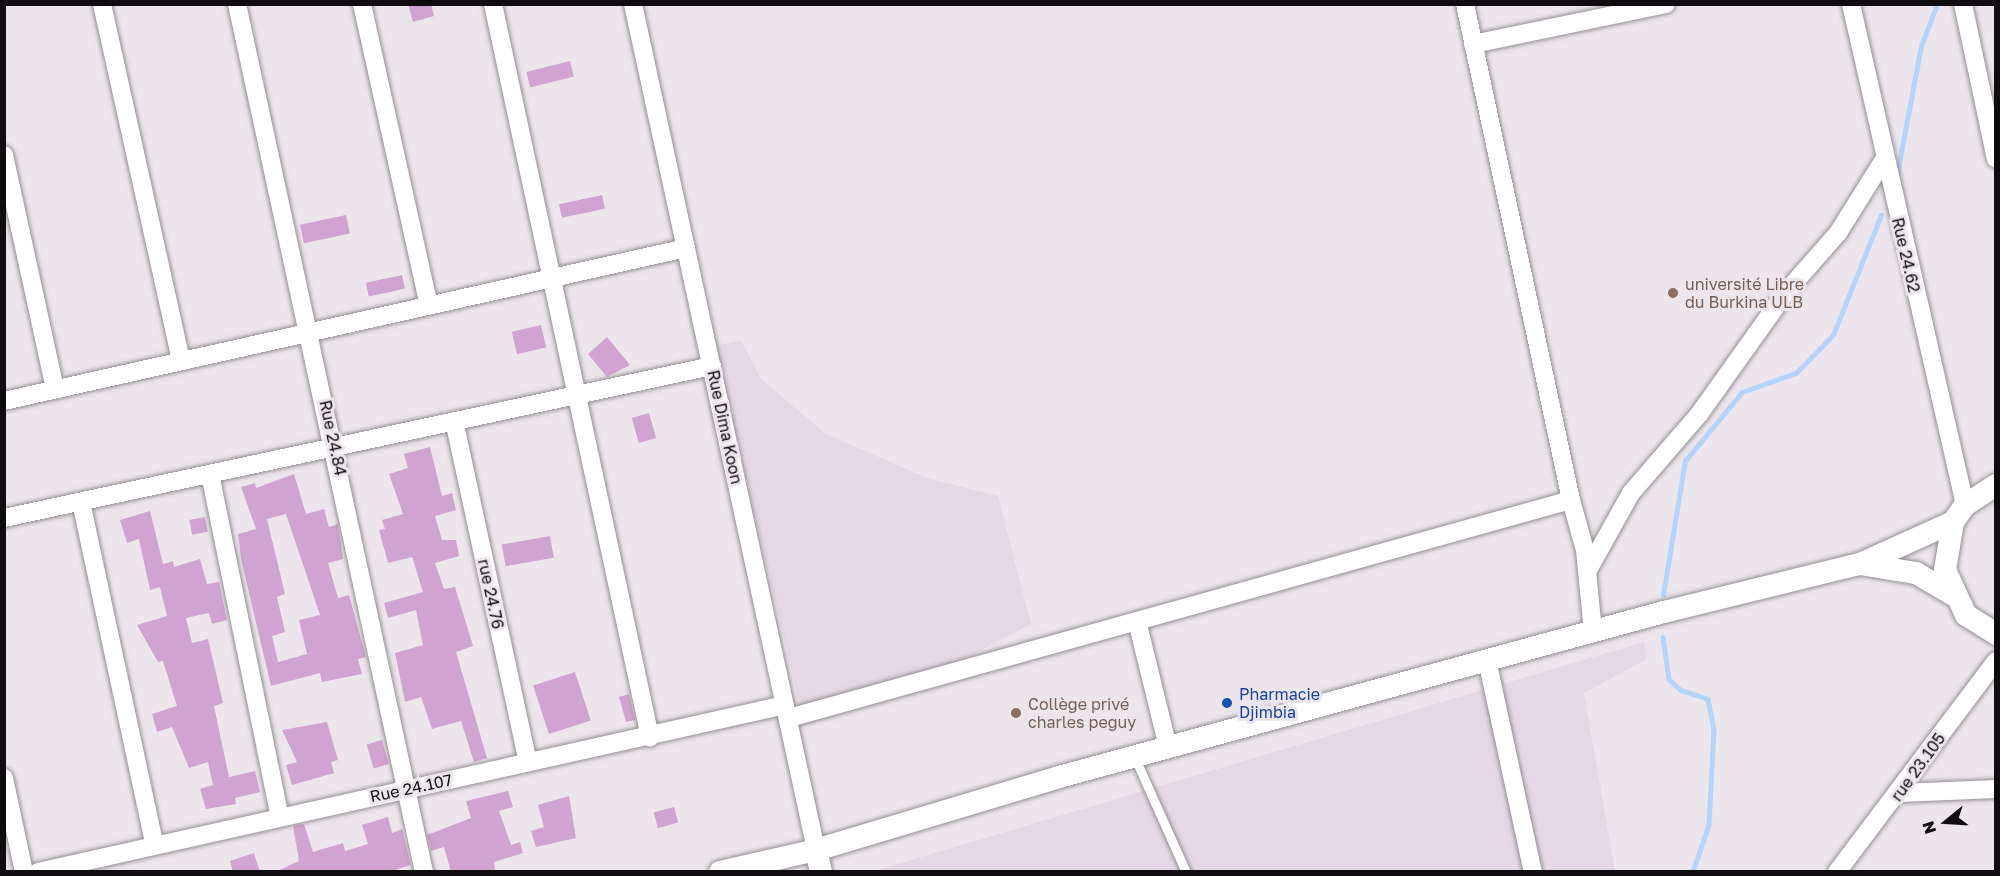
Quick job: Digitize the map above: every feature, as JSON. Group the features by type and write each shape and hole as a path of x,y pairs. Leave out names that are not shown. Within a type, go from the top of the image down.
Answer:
{"street":[{"path":"102,4 181,359"},
{"name":"Rue 24.84","path":"237,4 335,449 424,872"},
{"path":"362,4 429,302"},
{"path":"493,4 573,396 650,737"},
{"name":"Rue Dima Koon","path":"633,4 818,861"},
{"path":"1465,4 1588,570 1593,631"},
{"path":"1473,44 1666,4"},
{"name":"Rue 24.62","path":"1851,4 1959,513"},
{"path":"1963,4 1995,159"},
{"path":"4,155 55,388"},
{"path":"1588,570 1631,493 1700,413 1787,291 1838,233 1883,161"},
{"path":"4,401 429,302 549,279 686,248"},
{"path":"4,518 455,425 573,396 712,366"},
{"name":"rue 24.76","path":"455,425 528,762"},
{"path":"210,474 280,817"},
{"path":"720,872 818,861 1134,756 1593,631 1860,564 1959,513 1995,485"},
{"name":"Rue 24.107","path":"38,872 153,842 280,817 528,762 787,711 1137,621 1571,500"},
{"path":"81,502 153,842"},
{"path":"1959,513 1945,545 1952,594 1966,615 1995,634"},
{"path":"1860,564 1916,573 1952,594"},
{"path":"1137,621 1168,747"},
{"path":"1486,660 1533,872"},
{"name":"rue 23.105","path":"1837,872 1900,793 1995,661"},
{"path":"4,778 24,872"},
{"path":"1900,793 1995,789"}],"lane":[{"path":"1134,756 1186,872"}],"shaded area":[{"path":"741,340 761,379 826,434 927,478 998,496 1031,624 945,669 801,710 715,346"},
{"path":"1644,642 1647,659 1584,693 1615,871 871,872"}],"building":[{"path":"408,4 431,4 434,16 413,22"},
{"path":"570,61 574,77 530,87 526,72"},
{"path":"602,195 605,209 562,218 559,204"},
{"path":"346,215 350,234 304,243 300,225"},
{"path":"402,275 405,289 369,296 366,283"},
{"path":"541,325 546,347 517,354 512,332"},
{"path":"607,337 630,365 607,377 588,354"},
{"path":"649,413 656,438 639,443 632,418"},
{"path":"430,447 442,496 452,493 456,510 435,516 442,540 456,540 459,556 435,563 444,589 455,587 473,646 456,652 487,758 474,762 461,721 432,729 421,697 405,702 395,653 423,645 416,610 388,618 384,603 423,592 412,557 388,563 379,530 385,529 382,520 403,514 389,474 408,468 404,454"},
{"path":"294,474 306,514 324,509 329,527 338,524 343,559 328,563 338,598 349,595 366,657 358,659 362,674 322,682 320,673 271,686 241,559 238,534 256,529 241,487 255,483 256,488","holes":["286,514 320,615 299,620 307,654 278,662 272,636 285,632 277,597 285,594 267,519"]},
{"path":"150,511 163,564 173,561 174,567 200,559 207,584 219,582 227,620 212,624 209,613 186,618 192,643 208,639 223,703 214,706 229,777 255,771 260,792 235,798 236,804 206,809 200,789 213,785 208,762 189,768 172,727 157,732 152,714 177,706 163,661 158,662 137,625 167,616 160,587 150,590 139,539 127,543 120,520"},
{"path":"205,517 208,532 192,535 189,520"},
{"path":"550,536 554,558 506,566 502,545"},
{"path":"575,672 591,721 549,734 533,686"},
{"path":"629,694 635,720 626,722 619,697"},
{"path":"327,722 338,760 331,762 334,773 292,785 286,765 297,762 282,730"},
{"path":"382,740 389,764 374,768 367,744"},
{"path":"508,791 513,807 499,811 511,845 520,842 523,853 494,862 495,870 451,872 444,847 431,851 427,835 471,818 466,801"},
{"path":"569,796 576,838 536,847 531,831 544,827 538,805"},
{"path":"674,807 678,822 658,828 654,812"},
{"path":"388,817 392,833 402,829 411,865 388,872 275,872 299,861 293,826 304,824 313,852 343,843 345,851 368,844 362,825"},
{"path":"254,853 260,872 233,872 230,861"}],"waterway":[{"path":"1897,174 1921,46 1937,4"},
{"path":"1663,595 1685,461 1742,392 1796,373 1833,335 1881,215"},
{"path":"1663,637 1669,679 1681,690 1708,699 1714,729 1709,825 1693,872"}],"place":[{"name":"université Libre du Burkina ULB","path":"1673,293"},
{"name":"Pharmacie Djimbia","path":"1227,703"},
{"name":"Collège privé charles peguy","path":"1016,713"}]}
